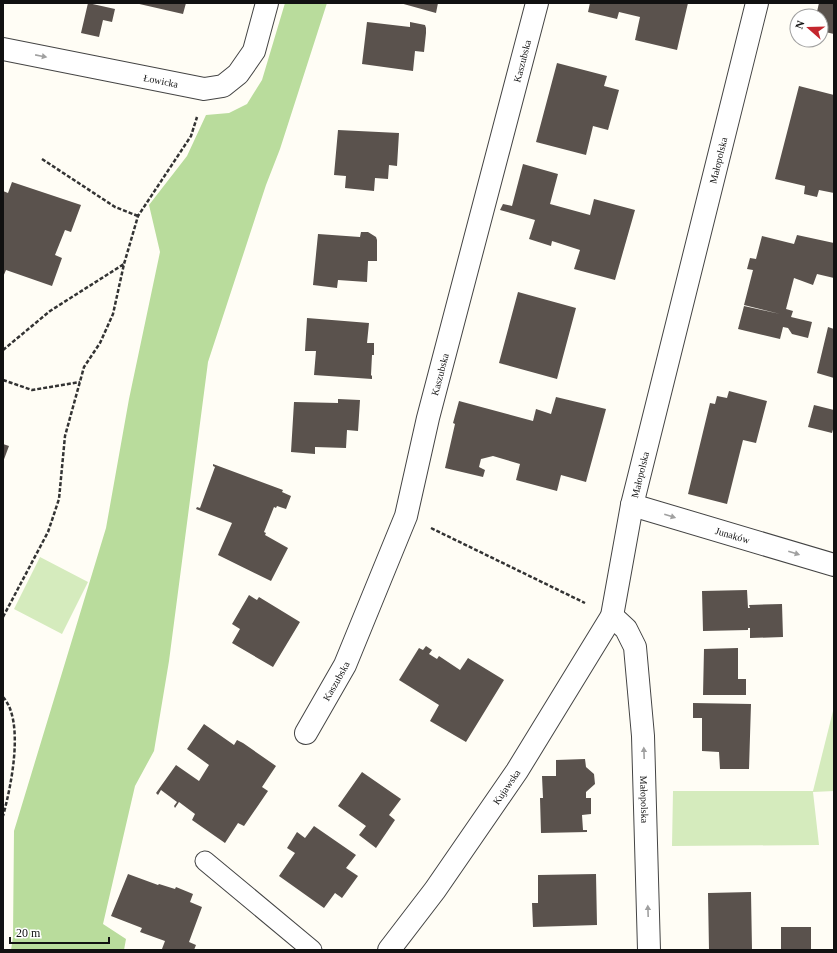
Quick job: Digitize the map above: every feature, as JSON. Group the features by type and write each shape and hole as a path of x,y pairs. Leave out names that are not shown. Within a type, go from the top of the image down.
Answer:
{"street":[{"name":"Łowicka","path":"3,49 204,89 223,86 238,74 254,51 267,3"},
{"name":"Kaszubska","path":"306,733 345,665 406,516 428,418 537,3"},
{"name":"Małopolska","path":"649,950 643,736 635,647 626,629 612,616 632,504 757,3"},
{"name":"Junaków","path":"632,504 834,565"},
{"name":"Kujawska","path":"389,950 435,890 517,771 612,616"}],"lane":[{"path":"204,861 312,950"}],"path":[{"path":"3,617 48,532 59,499 65,436 84,367 100,343 113,314 124,264 138,216 191,136 204,89"},
{"path":"42,159 115,207 138,216"},
{"path":"3,350 50,311 124,264"},
{"path":"3,380 32,390 80,382"},
{"path":"406,516 612,616"},
{"path":"3,697 7,701 13,716 16,750 3,816"}],"green space":[{"path":"285,3 327,3 280,149 266,185 208,362 169,661 154,751 135,786 103,924 126,939 124,950 11,950 13,937 14,831 106,528 129,399 160,252 149,205 187,156 206,115 229,113 247,104 262,80"},
{"path":"40,557 88,582 62,634 14,609"},
{"path":"834,707 834,791 813,792 819,845 672,846 673,791 813,791"}],"building":[{"path":"88,3 115,9 112,22 103,20 99,37 81,33"},
{"path":"135,3 186,3 183,14"},
{"path":"400,3 438,3 436,13"},
{"path":"590,3 688,3 677,50 635,40 640,17 619,12 617,19 588,12"},
{"path":"819,3 834,3 834,34 829,33 829,8 818,8"},
{"path":"367,22 410,27 410,22 425,25 426,33 424,52 415,51 413,71 362,64"},
{"path":"557,63 607,76 604,86 619,90 608,130 593,126 586,155 536,142"},
{"path":"799,86 834,95 834,193 819,190 817,197 804,194 805,186 775,179"},
{"path":"338,130 399,133 397,166 389,165 388,179 375,178 374,191 345,188 346,176 334,175"},
{"path":"523,164 558,174 550,204 590,215 594,199 635,210 615,280 574,269 580,250 552,241 551,246 529,239 535,220 500,210 503,204 512,206"},
{"path":"12,182 81,205 71,232 65,230 55,255 62,258 52,286 6,270 3,277 3,191 8,193"},
{"path":"361,232 368,232 376,237 377,240 377,261 368,261 367,282 338,280 337,288 313,285 318,234 360,237"},
{"path":"797,235 834,243 834,278 817,274 813,285 794,278 786,309 793,311 791,317 812,322 808,338 792,334 788,328 783,327 780,339 738,329 744,306 780,314 744,305 753,270 747,269 750,258 756,259 762,236 794,244"},
{"path":"518,292 576,308 557,379 499,363"},
{"path":"307,318 369,323 367,343 374,343 374,355 372,355 372,379 314,375 316,351 305,351"},
{"path":"828,327 834,329 834,378 817,373"},
{"path":"729,391 767,401 756,443 743,440 727,504 688,494 710,403 715,404 717,396 727,398"},
{"path":"556,397 606,409 586,482 561,475 557,491 516,480 520,464 493,456 481,459 479,467 485,470 483,477 445,468 455,424 453,423 459,401 533,421 536,409 551,414"},
{"path":"338,399 360,400 358,431 347,430 346,448 315,447 315,454 291,452 294,402 338,403"},
{"path":"814,405 834,410 834,426 832,433 808,427"},
{"path":"3,444 9,446 3,462"},
{"path":"213,464 283,490 282,492 291,496 286,509 277,506 276,508 274,507 264,532 266,533 265,535 288,548 271,581 218,555 232,523 196,509 197,507 200,508 215,467"},
{"path":"747,590 748,608 750,608 749,605 782,604 783,637 750,638 750,628 748,628 748,630 703,631 702,591"},
{"path":"249,595 257,600 259,597 300,622 273,667 232,643 240,629 232,624"},
{"path":"426,646 432,650 429,654 437,659 439,656 460,670 468,658 504,680 466,742 430,721 439,705 399,680 419,648 423,650"},
{"path":"738,648 738,679 746,679 746,695 703,695 704,649"},
{"path":"693,703 751,704 749,769 720,769 719,752 702,751 702,718 693,718"},
{"path":"204,724 234,745 237,740 243,743 276,766 262,787 268,791 244,826 238,823 225,843 192,820 195,814 179,802 175,808 174,806 177,802 161,790 158,795 156,793 176,765 199,781 209,765 187,749"},
{"path":"585,759 586,767 594,774 595,784 586,792 586,798 591,798 591,814 582,815 583,830 587,830 587,832 541,833 540,798 543,798 542,776 556,776 556,760"},
{"path":"362,772 401,799 389,815 395,820 376,848 359,835 366,826 338,806"},
{"path":"314,826 356,855 346,868 358,876 342,898 335,893 324,908 279,876 295,853 287,848 297,832 305,838"},
{"path":"128,874 158,885 159,884 175,889 176,887 193,894 190,902 202,907 189,942 196,945 194,950 162,949 165,941 140,932 142,928 111,916"},
{"path":"596,874 597,925 533,927 532,903 538,903 538,875"},
{"path":"751,892 752,950 709,950 708,893"},
{"path":"781,927 811,927 811,950 781,950"}]}
